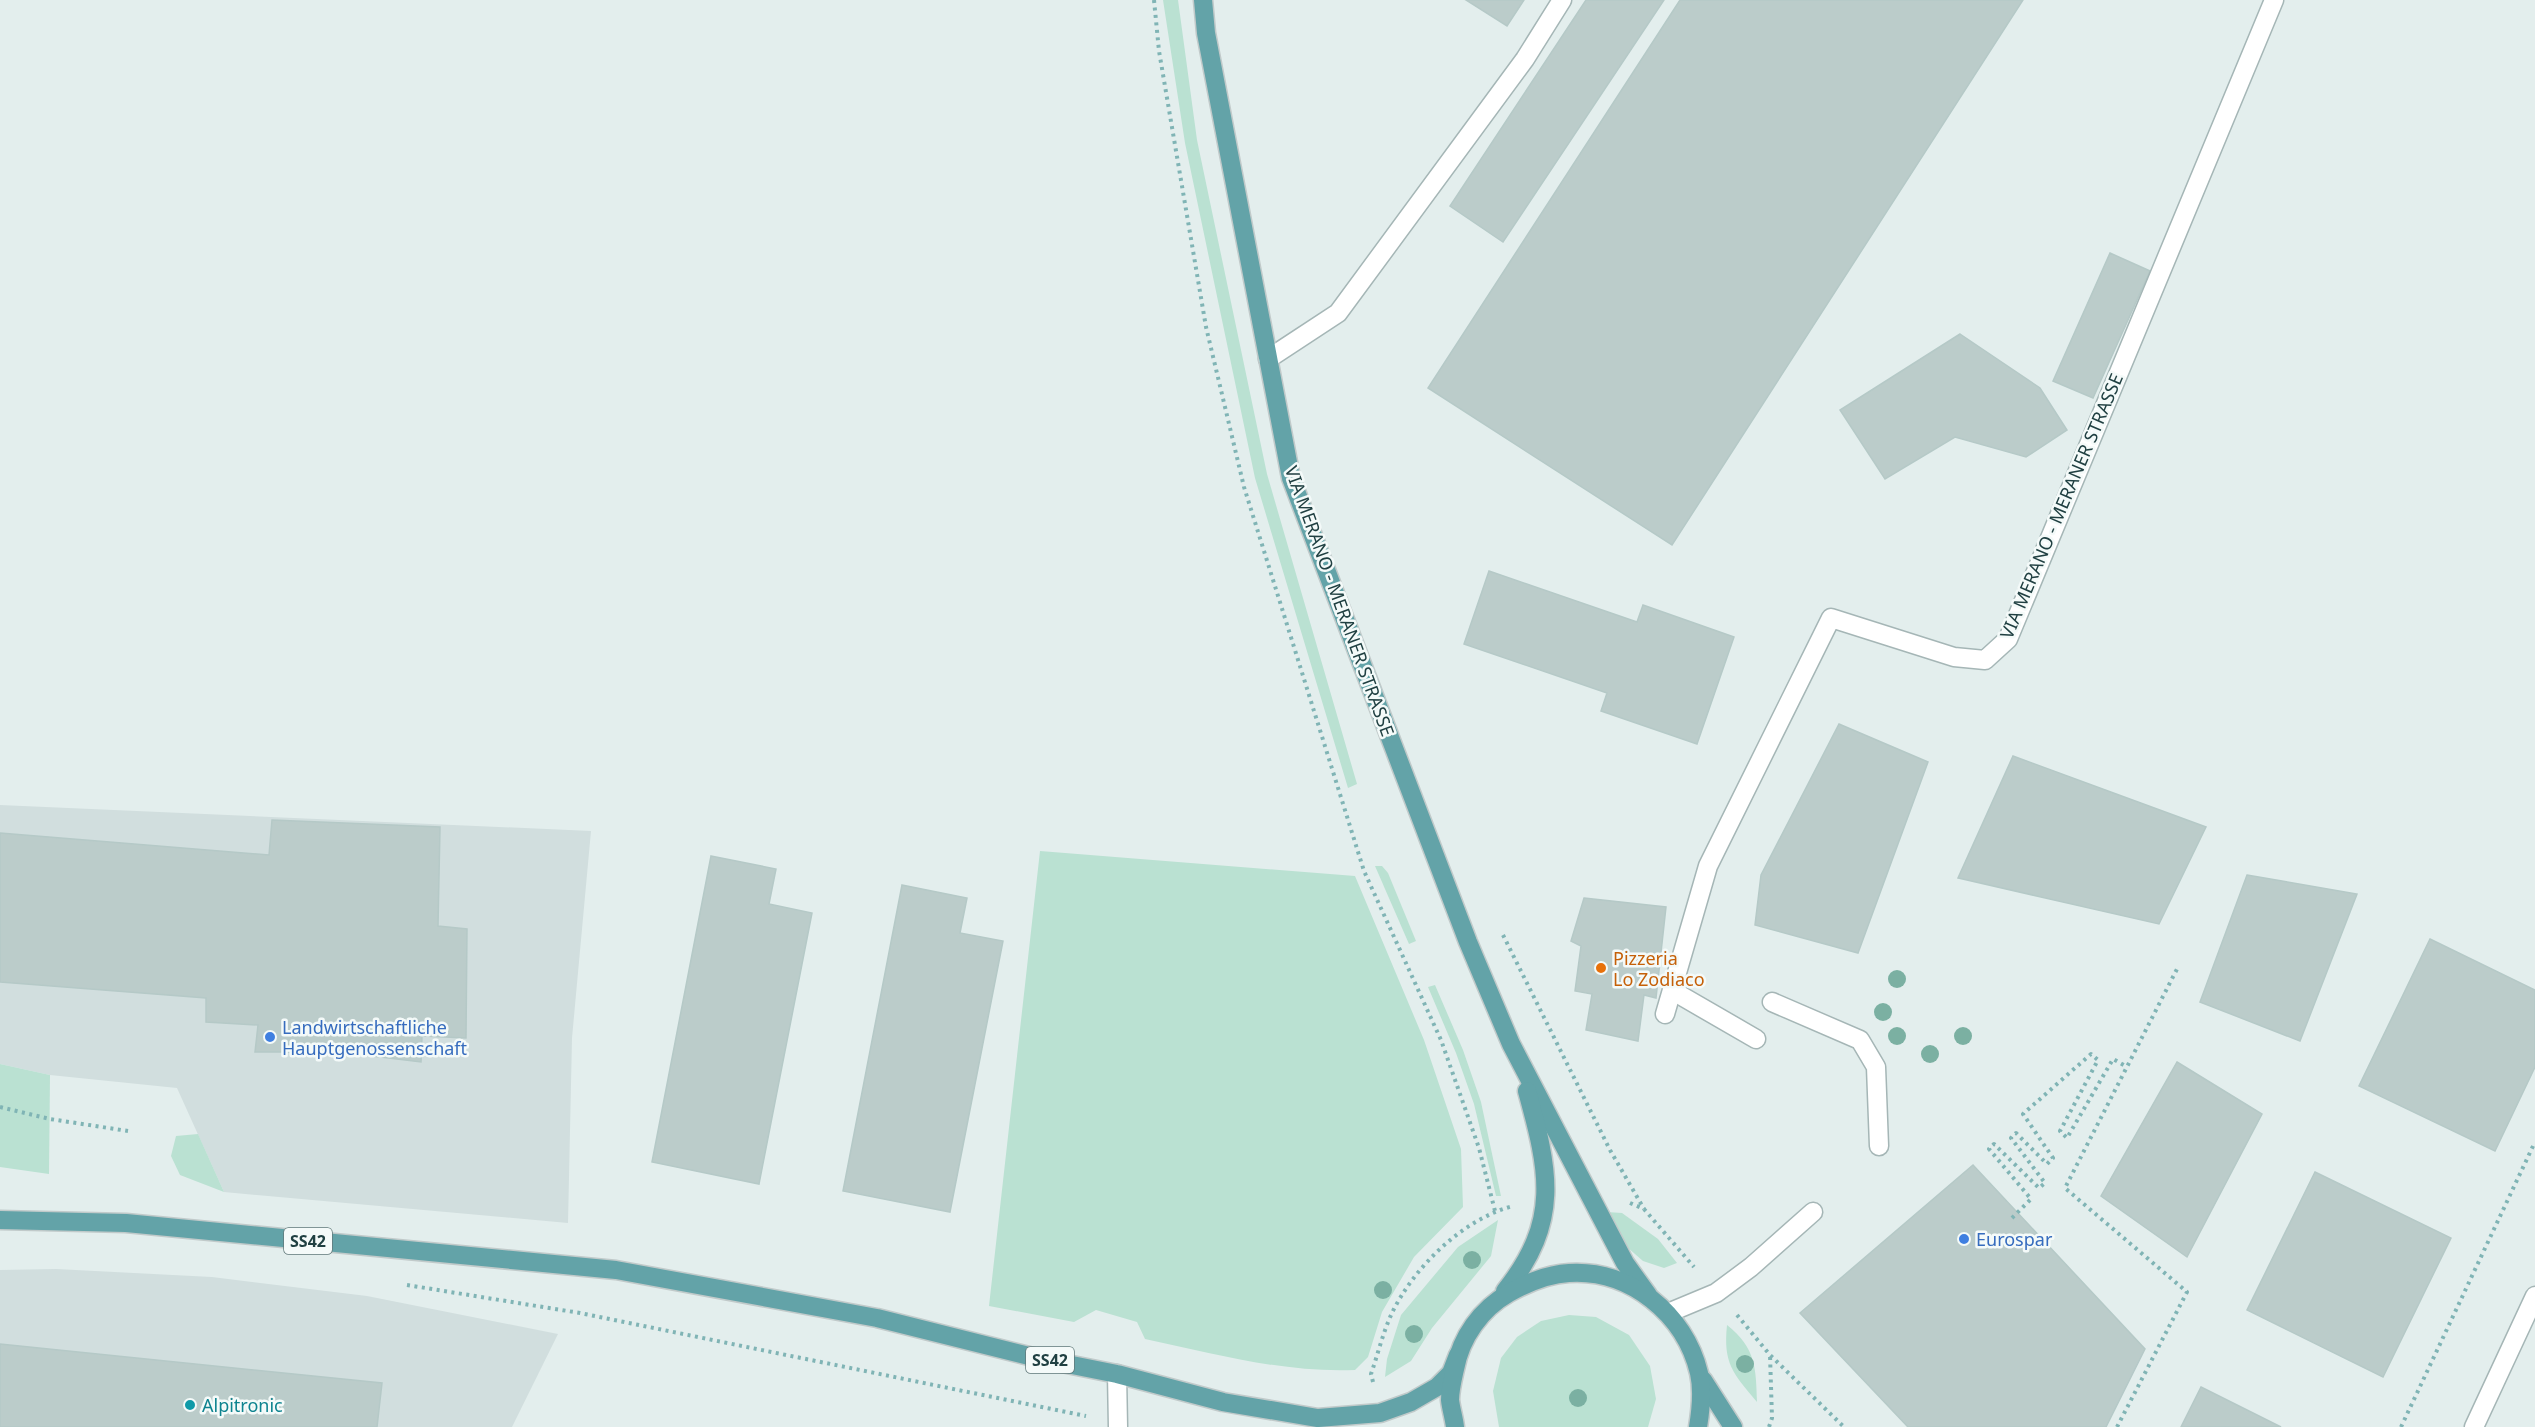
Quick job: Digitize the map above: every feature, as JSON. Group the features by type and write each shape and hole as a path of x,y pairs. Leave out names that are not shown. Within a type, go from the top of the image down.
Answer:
{"main road":[{"name":"VIA MERANO - MERANER STRASSE","path":"1203,0 1206,33 1291,478 1468,942 1511,1044 1625,1263 1648,1295"},
{"name":"VIA MERANO - MERANER STRASSE","path":"1498,1300 1526,1264 1537,1242 1544,1220 1546,1198 1537,1128 1511,1044"},
{"name":"SS42","path":"0,1220 126,1223 616,1270 877,1318 1037,1358 1117,1374 1223,1402 1294,1427"},
{"path":"1455,1427 1450,1399 1458,1355 1481,1315 1498,1300 1531,1281 1568,1273 1596,1274 1614,1279 1648,1295 1668,1313 1688,1341 1699,1373 1702,1401 1698,1427"},
{"name":"SS42","path":"1223,1402 1318,1418 1380,1413 1411,1402 1437,1387 1451,1373 1458,1355"},
{"path":"1699,1373 1733,1427"}],"lane":[{"path":"1268,359 1338,313 1524,59 1563,0"},
{"name":"VIA MERANO - MERANER STRASSE","path":"1665,1014 1708,866 1831,618 1954,657 1985,660 2008,639 2274,0"},
{"path":"1673,991 1755,1038"},
{"path":"1772,1002 1860,1040 1876,1067 1879,1146"},
{"path":"1668,1313 1716,1293 1751,1267 1813,1212"},
{"path":"2474,1427 2535,1296"},
{"path":"1117,1374 1118,1424"}],"path":[{"path":"1154,0 1159,51 1206,327 1244,487 1364,871 1441,1040 1479,1148 1495,1211 1450,1241 1418,1271 1392,1314 1371,1374"},
{"path":"1500,931 1610,1150 1644,1209 1689,1261"},
{"path":"2117,1427 2187,1292 2065,1188 2177,969"},
{"path":"2013,1218 2031,1199 1989,1149 1994,1144 2039,1188 2045,1183 2010,1138 2016,1132 2047,1164 2053,1158 2024,1114 2091,1054 2097,1060 2060,1131 2067,1138 2113,1059 2127,1066"},
{"path":"0,1107 50,1119 128,1131"},
{"path":"2401,1427 2534,1144"},
{"path":"1625,1200 1644,1209"},
{"path":"397,1283 580,1313 1118,1424"},
{"path":"1740,1318 1770,1355 1844,1427"},
{"path":"1769,1427 1772,1418 1770,1355"}],"shaded area":[{"path":"0,805 591,831 572,1038 568,1223 224,1192 177,1088 50,1075 0,1064"},
{"path":"56,1269 212,1277 367,1296 558,1334 512,1427 0,1427 0,1270"}],"green space":[{"path":"1163,0 1178,0 1197,140 1267,474 1357,784 1348,788 1255,478 1185,143"},
{"path":"1040,851 1355,876 1424,1040 1461,1149 1463,1207 1414,1257 1382,1312 1368,1357 1355,1370 1302,1369 1223,1356 1145,1339 1137,1322 1096,1310 1074,1322 989,1306"},
{"path":"1375,866 1382,866 1388,873 1416,941 1409,944"},
{"path":"1435,985 1463,1050 1481,1102 1501,1196 1496,1196 1474,1104 1456,1053 1428,987"},
{"path":"0,1064 50,1075 49,1174 0,1167"},
{"path":"198,1134 224,1192 180,1175 171,1156 176,1136"},
{"path":"1607,1212 1622,1213 1658,1239 1677,1263 1664,1268 1643,1261 1619,1240"},
{"path":"1498,1220 1491,1256 1432,1328 1411,1361 1385,1377 1387,1359 1401,1315 1458,1247"},
{"path":"1569,1315 1596,1317 1629,1335 1650,1366 1656,1399 1648,1427 1499,1427 1493,1391 1501,1358 1517,1337 1541,1321"},
{"path":"1727,1325 1744,1342 1749,1351 1755,1369 1757,1402 1736,1375 1728,1359"}],"building":[{"path":"1466,0 1524,0 1507,26"},
{"path":"1586,0 1664,0 1503,242 1450,206"},
{"path":"1680,0 2023,0 1672,545 1428,388"},
{"path":"2110,253 2150,271 2093,398 2053,381"},
{"path":"1960,334 2040,388 2067,430 2026,457 1955,437 1885,479 1840,410"},
{"path":"1489,571 1637,622 1643,605 1734,637 1697,744 1601,711 1607,693 1464,644"},
{"path":"1839,724 1928,762 1858,953 1755,925 1761,875"},
{"path":"2013,756 2206,827 2159,924 1958,878"},
{"path":"272,820 440,827 438,926 467,929 466,1038 422,1036 421,1062 339,1052 255,1052 258,1025 206,1022 206,998 0,982 0,833 269,855"},
{"path":"711,856 776,869 769,904 812,913 759,1184 652,1162"},
{"path":"2247,875 2357,894 2300,1041 2200,1002"},
{"path":"902,885 967,898 960,933 1003,941 950,1212 843,1191"},
{"path":"1584,898 1666,907 1656,998 1644,995 1638,1041 1586,1030 1592,994 1575,991 1581,946 1571,941"},
{"path":"2430,939 2535,990 2535,1067 2495,1151 2359,1086"},
{"path":"2177,1062 2262,1114 2187,1257 2101,1196"},
{"name":"Eurospar","path":"1973,1165 2145,1349 2106,1427 1908,1427 1800,1313"},
{"path":"2315,1172 2451,1238 2383,1377 2247,1310"},
{"name":"Alpitronic","path":"0,1344 382,1383 377,1427 0,1427"},
{"path":"2201,1387 2281,1427 2181,1427"}],"place":[{"name":"Pizzeria Lo Zodiaco","path":"1601,968"},
{"name":"Landwirtschaftliche Hauptgenossenschaft","path":"270,1037"},
{"name":"Eurospar","path":"1964,1239"},
{"name":"Alpitronic","path":"190,1405"}]}
